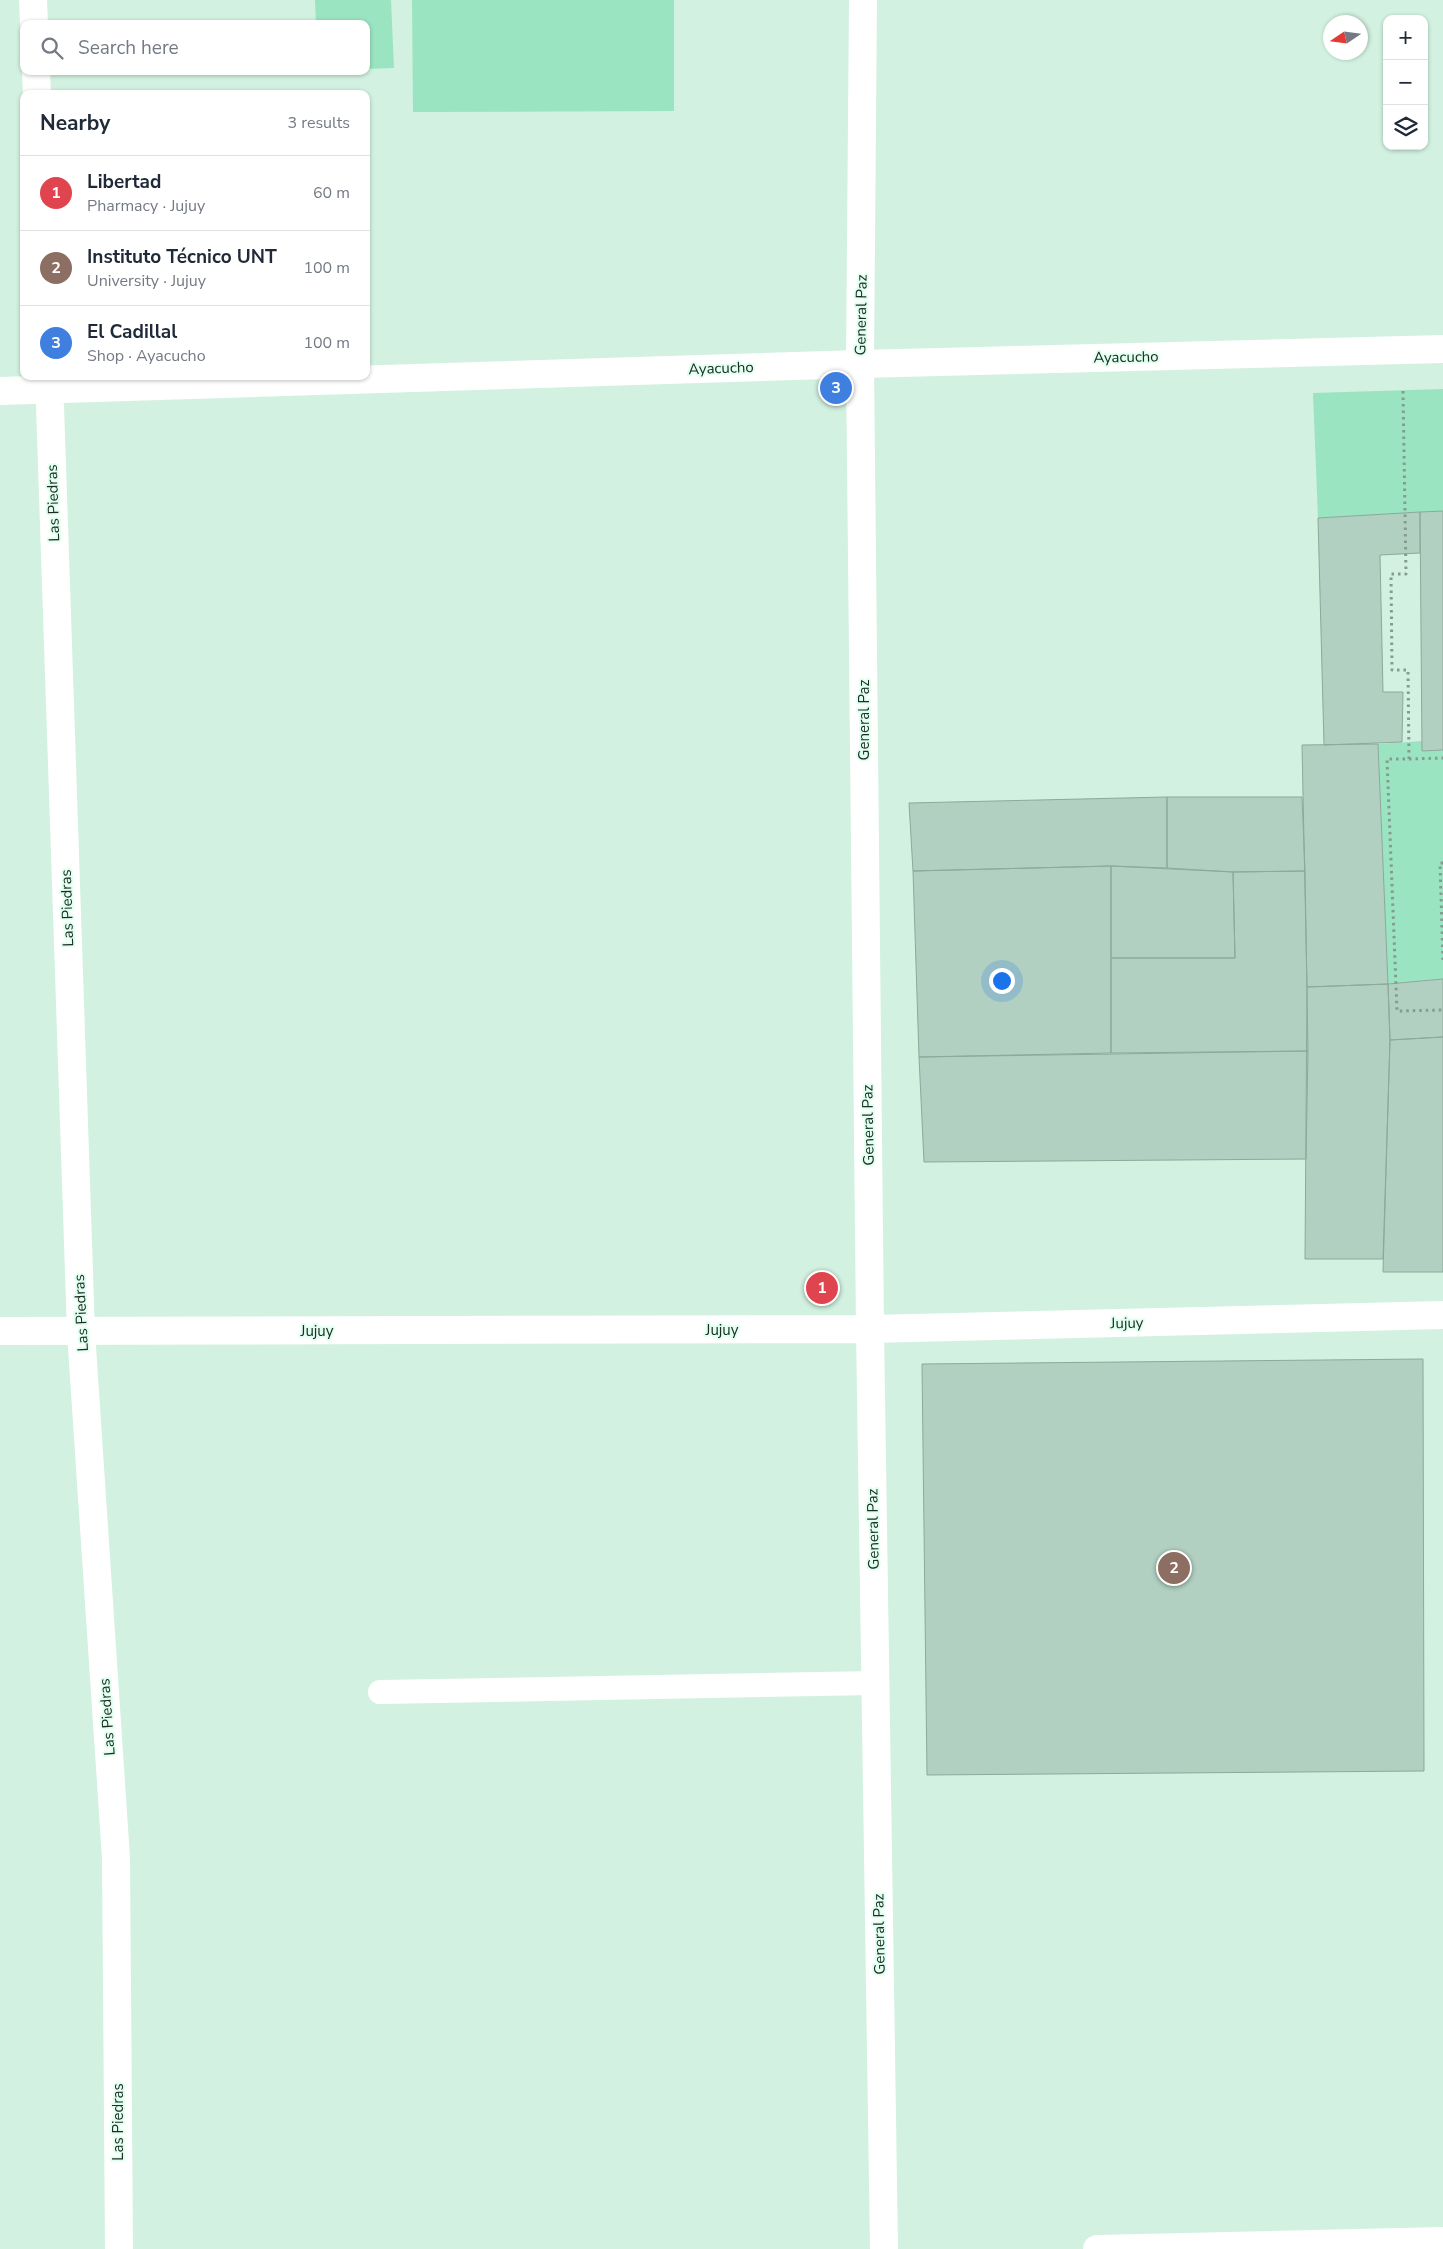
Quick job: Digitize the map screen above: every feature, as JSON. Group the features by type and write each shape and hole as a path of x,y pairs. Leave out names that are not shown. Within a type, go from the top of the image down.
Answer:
{"street":[{"path":"33,0 34,20"},
{"name":"General Paz","path":"863,0 860,364 870,1329 884,2249"},
{"path":"36,75 37,90"},
{"name":"Ayacucho","path":"370,375 1443,348"},
{"name":"Ayacucho","path":"0,391 49,383 177,380"},
{"name":"Las Piedras","path":"49,383 81,1332 116,1858 119,2249"},
{"name":"Jujuy","path":"0,1331 870,1329 1443,1315"},
{"path":"1096,2249 1443,2241"}],"lane":[{"path":"380,1692 875,1684"}],"path":[{"path":"1403,391 1406,574 1391,574 1392,670 1408,670 1409,759"},
{"path":"1443,758 1387,759 1396,1011 1443,1010"},
{"path":"1443,863 1440,863 1443,961"}],"green space":[{"path":"315,0 391,0 394,68 370,69 370,20 316,20"},
{"path":"412,0 674,0 674,111 413,112"},
{"path":"1443,389 1443,513 1318,518 1313,393"},
{"path":"1422,741 1422,751 1443,750 1443,979 1388,984 1378,744"}],"building":[{"path":"1443,511 1443,750 1422,751 1420,512"},
{"path":"1420,512 1420,553 1380,555 1383,692 1403,692 1402,742 1324,745 1318,518"},
{"path":"1378,744 1388,984 1307,987 1302,745"},
{"path":"1167,797 1302,797 1305,871 1233,872 1167,868"},
{"path":"1167,797 1167,868 1111,866 913,871 909,803"},
{"path":"1111,866 1111,1053 919,1057 913,871"},
{"path":"1111,866 1233,872 1235,958 1111,958"},
{"path":"1305,871 1308,1051 1111,1053 1111,958 1235,958 1233,872"},
{"path":"1443,979 1443,1037 1390,1040 1388,984"},
{"path":"1388,984 1390,1040 1383,1259 1305,1259 1307,987"},
{"path":"1443,1037 1443,1272 1383,1272 1390,1040"},
{"path":"1308,1051 1306,1159 924,1162 919,1057"},
{"path":"1423,1359 1424,1771 927,1775 922,1364"}],"place":[{"name":"El Cadillal","path":"836,388"},
{"name":"Libertad","path":"822,1288"},
{"name":"Instituto Técnico UNT","path":"1174,1568"}]}
